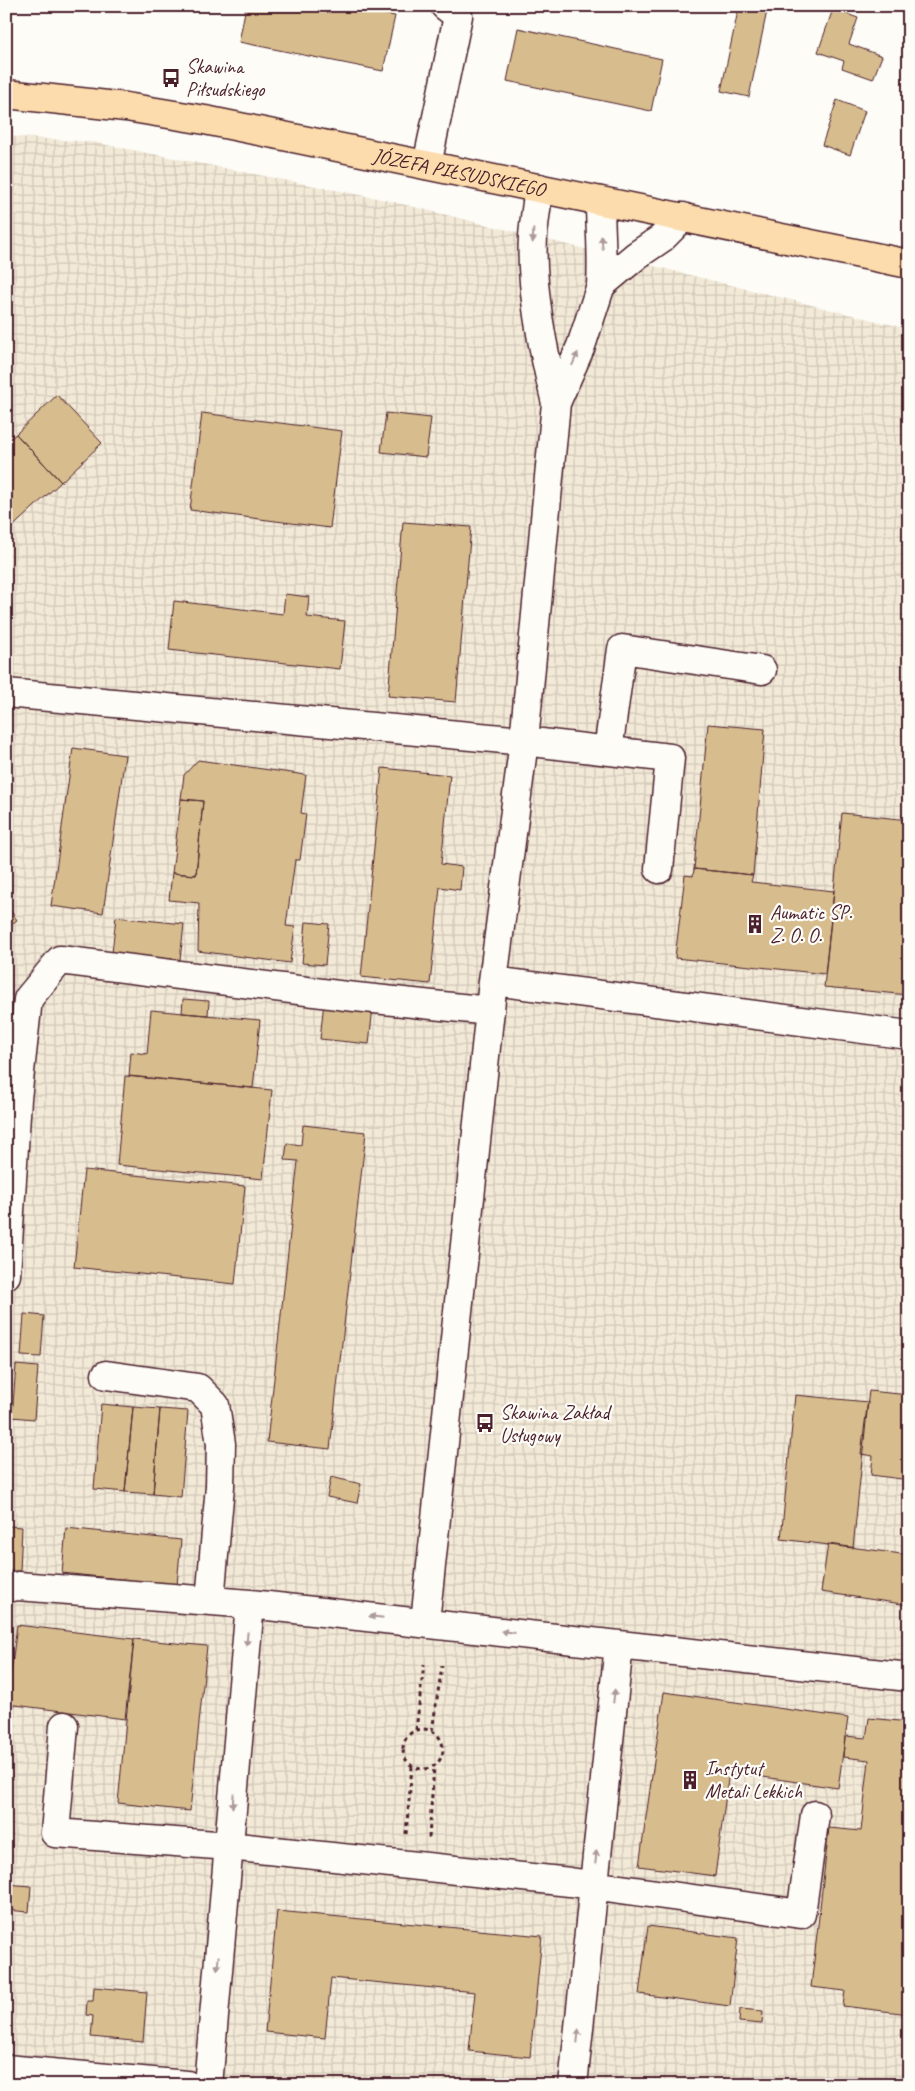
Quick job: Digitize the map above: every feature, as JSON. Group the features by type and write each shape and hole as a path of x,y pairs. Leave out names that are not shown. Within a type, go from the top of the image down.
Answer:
{"main road":[{"name":"JÓZEFA PIŁSUDSKIEGO","path":"6,94 117,106 196,118 909,264"}],"street":[{"path":"427,165 458,16 445,6"},
{"path":"538,188 532,238 536,288 544,355 556,403"},
{"path":"425,1622 493,981 524,741 556,403 581,346 602,284 600,201"},
{"path":"602,284 637,255 662,238 682,217"},
{"path":"608,751 622,650 762,670"},
{"path":"6,693 524,741 670,758 659,870"},
{"path":"6,1275 17,1099 28,999 60,960 346,996 490,1011"},
{"path":"493,981 909,1035"},
{"path":"106,1375 198,1388 215,1405 220,1444 220,1486 210,1600"},
{"path":"6,1588 18,1586 210,1600 425,1622 909,1677"},
{"path":"208,2085 250,1604"},
{"path":"573,2085 619,1645"},
{"path":"64,1726 55,1833 229,1846 593,1885 801,1914 815,1815"},
{"path":"6,2070 187,2085"}],"path":[{"path":"416,1730 424,1664"},
{"path":"432,1731 442,1666"},
{"path":"416,1730 432,1731 440,1738 443,1748 441,1759 434,1766 423,1770 412,1767 405,1761 402,1752 403,1743 408,1735 416,1730"},
{"path":"415,1866 434,1766"},
{"path":"412,1767 415,1866"}],"shaded area":[{"path":"6,136 92,142 386,200 909,329 909,2085 6,2085"}],"building":[{"path":"246,6 345,6 395,16 383,71 239,42"},
{"path":"739,6 768,6 749,97 721,91"},
{"path":"833,9 858,18 849,44 882,56 873,79 842,68 844,61 818,52"},
{"path":"518,28 662,59 651,111 507,81"},
{"path":"837,100 865,111 850,155 822,145"},
{"path":"57,395 102,443 61,482 16,434"},
{"path":"202,413 342,431 330,528 190,510"},
{"path":"386,413 431,418 426,457 381,452"},
{"path":"16,434 61,482 6,533 6,442"},
{"path":"403,522 471,527 456,702 388,696"},
{"path":"285,594 309,597 307,617 345,621 340,669 169,650 174,601 283,614"},
{"path":"708,724 765,729 753,875 694,869"},
{"path":"73,748 125,755 103,913 51,906"},
{"path":"198,760 306,775 301,813 306,814 300,860 295,860 286,926 295,927 290,963 198,951 199,903 169,900 172,873 196,875 203,801 181,799 184,775"},
{"path":"382,768 450,775 441,864 462,867 460,890 440,887 430,984 361,977"},
{"path":"181,799 203,801 196,875 172,873"},
{"path":"842,813 909,820 909,995 824,987"},
{"name":"Aumatic SP. Z. O. O.","path":"694,869 753,875 751,882 834,891 825,974 675,958 685,875 693,876"},
{"path":"6,904 17,920 6,928"},
{"path":"116,917 184,924 180,960 112,953"},
{"path":"306,922 329,924 325,965 302,963"},
{"path":"183,999 209,1001 208,1015 182,1013"},
{"path":"324,1002 373,1007 369,1044 320,1039"},
{"path":"151,1010 260,1020 253,1088 129,1076 131,1052 147,1054"},
{"path":"125,1076 272,1090 263,1179 117,1165"},
{"path":"303,1125 366,1132 330,1449 267,1442 298,1161 285,1160 287,1143 301,1145"},
{"path":"84,1170 245,1186 235,1284 74,1267"},
{"path":"24,1314 44,1316 41,1357 21,1356"},
{"path":"16,1365 38,1367 34,1419 12,1417"},
{"path":"869,1391 909,1395 909,1480 871,1475 873,1456 861,1454"},
{"path":"795,1395 868,1402 853,1548 781,1539"},
{"path":"101,1404 133,1407 125,1492 94,1489"},
{"path":"133,1407 160,1409 153,1494 125,1492"},
{"path":"160,1409 188,1411 181,1497 153,1494"},
{"path":"331,1477 361,1484 357,1503 327,1497"},
{"path":"909,1510 909,1549 905,1548"},
{"path":"6,1526 22,1527 20,1571 6,1571"},
{"path":"66,1528 181,1540 177,1585 62,1573"},
{"path":"828,1544 909,1555 909,1605 821,1592"},
{"path":"17,1625 134,1639 125,1719 7,1704"},
{"path":"134,1639 207,1646 190,1811 118,1803"},
{"name":"Instytut Metali Lekkich","path":"664,1692 848,1718 838,1788 729,1772 715,1876 639,1866"},
{"path":"869,1718 909,1722 909,2014 843,2006 845,1991 811,1987 829,1828 861,1831 869,1760 843,1757 845,1736 866,1738"},
{"path":"6,1884 31,1886 29,1912 6,1910"},
{"path":"277,1911 542,1936 530,2057 469,2051 475,1992 331,1978 325,2038 265,2032"},
{"path":"648,1926 738,1938 730,2006 639,1994"},
{"path":"94,1987 147,1992 143,2042 91,2037 93,2016 86,2015 87,2001 93,2001"},
{"path":"740,2009 763,2011 762,2024 739,2022"}],"place":[{"name":"Skawina Piłsudskiego","path":"171,78"},
{"name":"Aumatic SP. Z. O. O.","path":"755,924"},
{"name":"Skawina Zakład Usługowy","path":"485,1423"},
{"name":"Instytut Metali Lekkich","path":"690,1780"}]}
